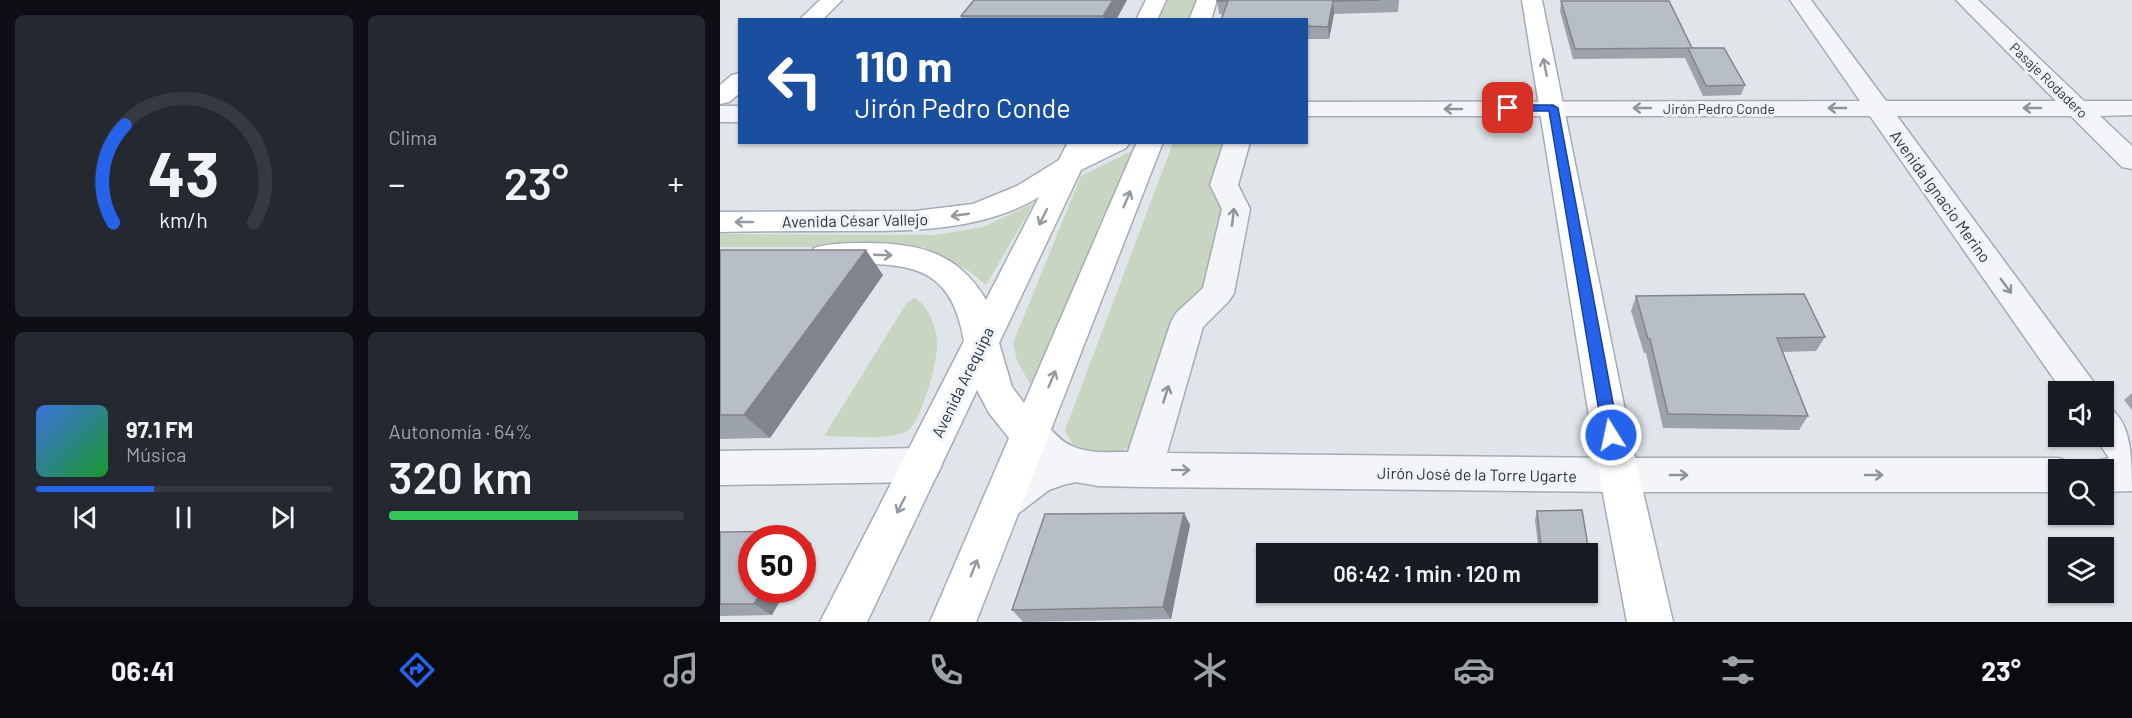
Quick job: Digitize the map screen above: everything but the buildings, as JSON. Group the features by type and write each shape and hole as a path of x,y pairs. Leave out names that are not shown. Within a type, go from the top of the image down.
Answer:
{"main road":[{"path":"811,18 832,0"},
{"path":"1147,18 1156,0"},
{"path":"1201,18 1207,0"},
{"path":"1532,0 1620,475 1650,622"},
{"path":"720,97 738,82"},
{"name":"Avenida César Vallejo","path":"720,222 915,221 973,213 994,207 1027,192 1076,154 1110,144"},
{"path":"952,622 1149,144"},
{"name":"Avenida Arequipa","path":"843,622 1076,154"},
{"name":"Avenida César Vallejo","path":"791,255 886,254 915,258 938,267 958,284 971,300 986,364 995,390 1011,415 1029,433"}],"street":[{"name":"Avenida Ignacio Merino","path":"1800,0 2075,381"},
{"name":"Pasaje Rodadero","path":"1966,0 2132,161"},
{"name":"Jirón Pedro Conde","path":"1308,109 2132,108"},
{"path":"720,114 738,114"},
{"path":"1142,470 1188,322 1218,293 1236,209 1224,184 1236,144"},
{"name":"Jirón José de la Torre Ugarte","path":"1029,433 1055,457 1076,465 1098,469 1620,475 2048,475"},
{"path":"2114,434 2132,459"},
{"path":"720,468 921,465"},
{"name":"Jirón José de la Torre Ugarte","path":"1001,503 1025,481 1042,472 1076,465"},
{"path":"2114,474 2132,474"}],"green space":[{"path":"1167,0 1198,0 1190,18 1159,18"},
{"path":"1173,144 1229,144 1210,190 1225,210 1209,288 1140,439 1119,453 1097,453 1075,449 1065,430"},
{"path":"1140,147 1036,394 1017,361 1013,343 1081,176"},
{"path":"1034,203 986,285 969,271 924,247 720,247 720,234 935,235 983,227"},
{"path":"914,298 923,305 930,316 935,329 937,349 924,403 913,425 907,431 890,436 824,436 906,304"}],"route":[{"path":"1508,108 1553,108 1611,435"}]}
